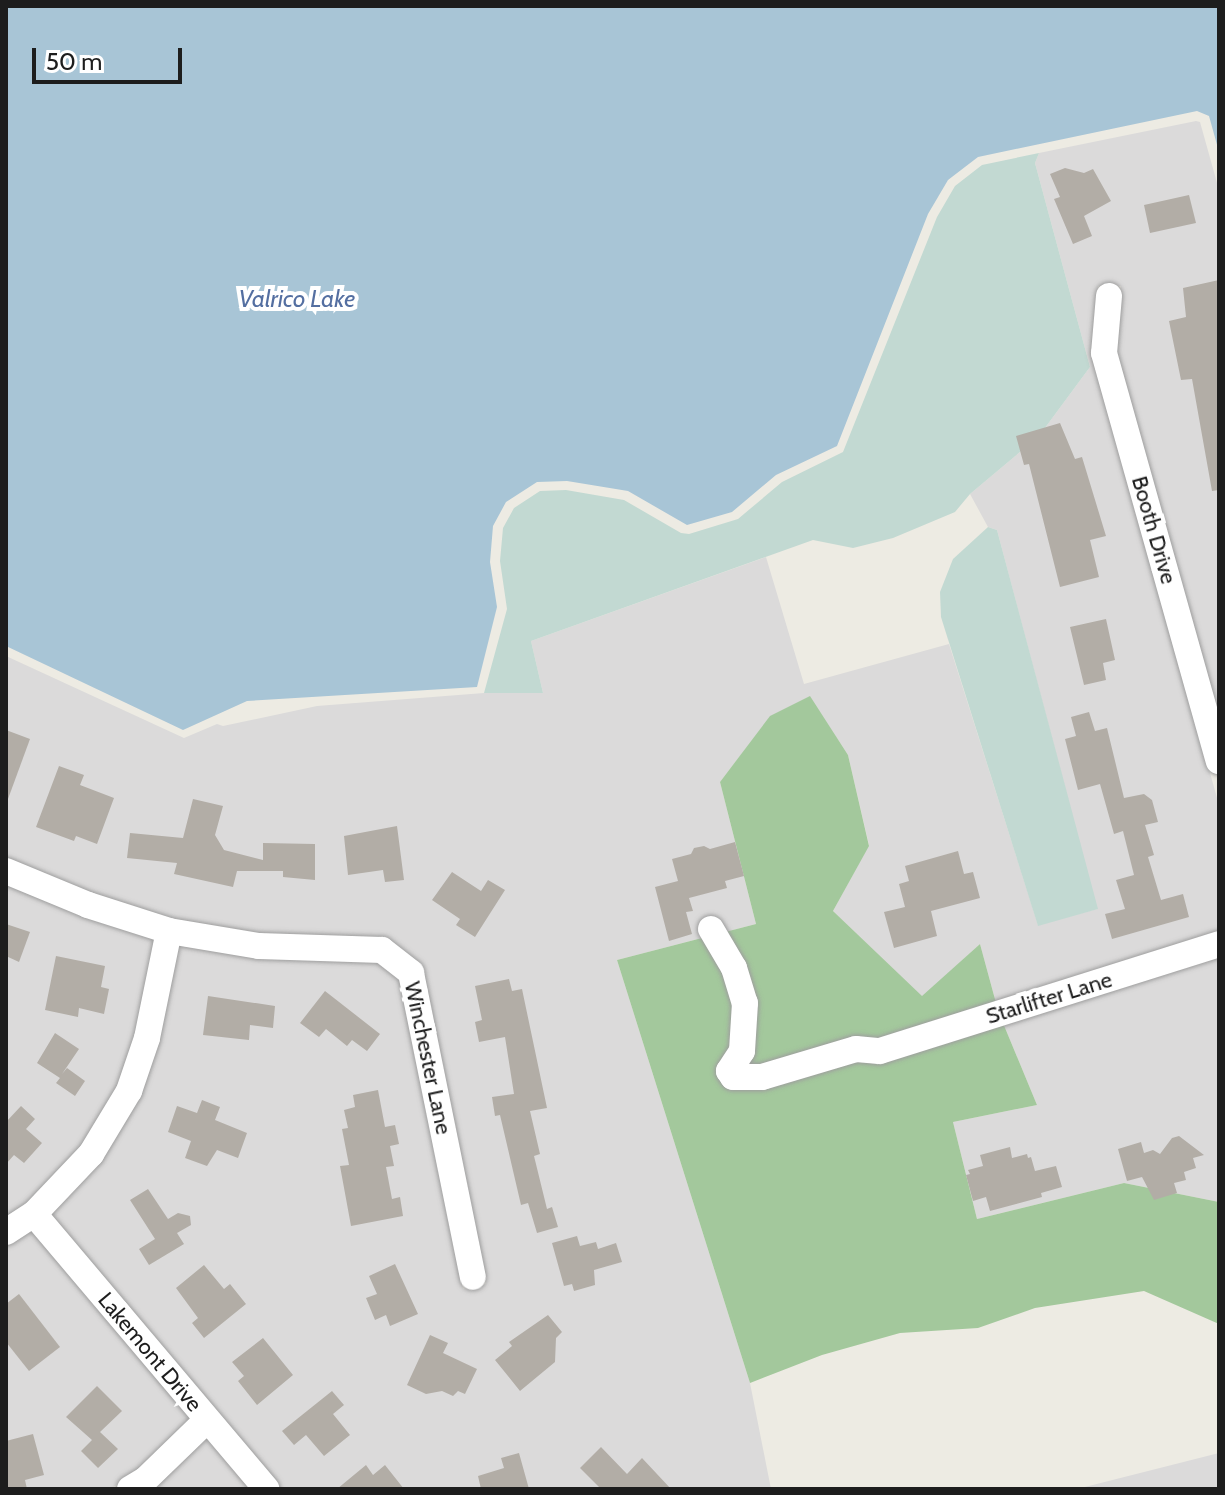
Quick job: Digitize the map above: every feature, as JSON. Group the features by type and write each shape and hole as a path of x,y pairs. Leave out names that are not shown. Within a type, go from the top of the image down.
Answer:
{"street":[{"name":"Booth Drive","path":"1109,296 1104,353 1219,761"},
{"name":"Winchester Lane","path":"6,871 88,905 169,931 259,946 382,950 411,973 473,1277"},
{"name":"Starlifter Lane","path":"711,929 734,968 745,1003 742,1051 729,1071 733,1077 762,1077 856,1049 880,1051 1219,944"},
{"path":"6,1232 34,1214 91,1154 129,1091 147,1038 169,931"},
{"name":"Lakemont Drive","path":"34,1214 266,1489"},
{"path":"130,1489 145,1480 207,1420"}],"shaded area":[{"path":"1200,122 1219,190 1219,719 1115,352 1121,286 1098,286 1093,356 1219,805 1219,934 996,1003 980,944 922,997 833,911 869,845 848,755 810,697 770,717 720,782 756,924 617,960 750,1383 771,1489 281,1489 48,1214 101,1159 139,1096 159,1040 178,944 258,957 377,960 400,979 463,1289 486,1284 423,970 383,940 261,936 173,921 93,895 6,859 6,656 184,738 217,724 223,726 317,706 484,693 543,693 531,641 766,557 804,684 949,644 1038,925 1097,909 997,530 988,527 970,494 1039,436 1090,367 1035,163 1039,153"},
{"path":"1039,153 1035,163 1090,367 1039,436 970,494 955,512 893,538 853,548 813,540 531,641 543,693 484,693 507,609 500,561 503,528 514,508 540,491 566,490 624,500 681,533 689,534 738,519 782,482 843,452 937,217 955,186 982,165"},
{"path":"988,527 997,530 1098,909 1038,926 941,617 940,592 953,559"},
{"path":"6,883 156,939 136,1036 118,1088 81,1148 26,1207 6,1219"},
{"path":"1219,955 1219,1202 1124,1183 977,1219 953,1122 1037,1105 1003,1023"},
{"path":"30,1229 192,1420 137,1472 110,1489 6,1489 6,1244"},
{"path":"206,1436 251,1489 149,1489"},
{"path":"1219,1453 1219,1489 1077,1489"}],"green space":[{"path":"810,696 848,755 869,846 833,911 922,996 980,944 996,1003 865,1045 872,1064 1003,1023 1037,1105 953,1122 977,1219 1124,1183 1219,1202 1219,1324 1144,1291 1035,1308 978,1328 900,1333 822,1355 750,1383 617,960 756,924 720,782 770,716"}],"water":[{"name":"Valrico Lake","path":"6,6 1219,6 1219,152 1209,116 1197,111 978,157 948,180 928,214 837,446 776,475 732,512 687,525 628,491 567,481 537,482 506,502 493,526 490,562 497,607 477,687 247,701 183,730 6,646"}],"building":[{"path":"1065,168 1084,173 1093,169 1111,201 1084,216 1092,236 1073,244 1054,199 1060,197 1050,174"},
{"path":"1189,195 1196,223 1150,233 1144,205"},
{"path":"1219,280 1219,490 1212,491 1192,379 1181,380 1169,321 1186,317 1183,288"},
{"path":"1060,423 1075,459 1082,457 1106,536 1090,540 1099,577 1060,587 1029,464 1024,465 1016,436"},
{"path":"1106,619 1115,660 1103,663 1106,680 1084,685 1070,627"},
{"path":"1089,712 1095,731 1107,728 1124,798 1144,794 1152,800 1158,822 1145,825 1154,855 1148,857 1161,900 1183,894 1189,917 1112,939 1105,914 1125,909 1116,880 1134,875 1123,831 1114,834 1100,784 1078,790 1065,739 1076,736 1071,717"},
{"path":"6,730 30,739 8,799 6,799"},
{"path":"59,766 84,775 80,785 114,798 97,844 76,836 74,841 36,827"},
{"path":"193,799 223,806 215,835 224,850 263,860 263,843 315,844 315,880 283,877 283,871 237,871 233,887 174,874 177,863 127,858 130,833 183,838"},
{"path":"397,826 404,880 385,882 383,870 348,875 344,836"},
{"path":"735,842 744,876 725,881 727,888 689,898 693,911 686,912 692,934 669,941 655,887 678,881 672,859 691,854 694,848 704,846 710,849"},
{"path":"958,851 964,874 973,872 980,898 931,911 937,936 894,948 884,912 905,907 899,884 909,881 905,866"},
{"path":"452,872 481,891 488,880 505,890 475,937 456,925 460,919 432,900"},
{"path":"6,924 30,932 19,962 6,956"},
{"path":"56,956 105,966 101,987 109,989 104,1014 79,1008 78,1017 45,1010"},
{"path":"509,979 512,991 522,989 547,1108 530,1111 540,1154 534,1156 547,1209 552,1207 558,1227 537,1233 528,1203 521,1205 500,1115 495,1116 492,1097 514,1094 505,1037 479,1042 475,1022 482,1020 475,986"},
{"path":"325,991 380,1034 367,1051 352,1040 347,1046 326,1029 319,1037 300,1023"},
{"path":"208,996 275,1006 273,1028 250,1025 249,1040 203,1035"},
{"path":"55,1033 79,1049 62,1074 67,1068 85,1081 75,1096 56,1083 60,1078 37,1063"},
{"path":"378,1090 385,1127 395,1125 399,1144 390,1146 394,1166 386,1167 392,1199 400,1197 403,1216 351,1226 340,1166 349,1165 342,1129 348,1128 344,1110 355,1107 353,1095"},
{"path":"202,1100 220,1107 215,1120 247,1133 238,1158 217,1150 207,1166 185,1158 191,1141 168,1132 177,1106 197,1113"},
{"path":"21,1106 35,1119 26,1129 42,1143 24,1163 14,1155 6,1164 6,1122"},
{"path":"1179,1136 1204,1155 1193,1158 1196,1168 1184,1172 1186,1180 1174,1183 1177,1193 1154,1200 1142,1177 1127,1181 1118,1149 1141,1142 1144,1153 1153,1150 1160,1154 1172,1138"},
{"path":"1010,1147 1012,1158 1027,1154 1028,1158 1031,1157 1035,1171 1056,1166 1062,1187 1041,1193 1042,1197 990,1211 986,1197 973,1201 966,1175 970,1174 968,1170 983,1166 980,1155"},
{"path":"148,1189 168,1219 178,1213 190,1216 191,1225 177,1233 184,1244 149,1265 139,1249 155,1239 130,1200"},
{"path":"577,1236 580,1246 596,1242 598,1249 616,1243 622,1262 594,1270 595,1285 574,1291 572,1284 564,1286 552,1243"},
{"path":"395,1264 418,1314 390,1326 386,1315 375,1320 366,1298 377,1294 369,1276"},
{"path":"204,1265 224,1289 230,1284 246,1304 204,1338 192,1323 198,1318 176,1288"},
{"path":"19,1294 60,1347 29,1371 6,1342 6,1304"},
{"path":"548,1315 562,1332 556,1338 555,1362 520,1391 495,1360 512,1346 509,1342"},
{"path":"430,1335 448,1343 443,1353 477,1369 465,1394 458,1391 453,1396 442,1391 426,1394 407,1385"},
{"path":"263,1338 293,1375 257,1405 238,1381 244,1376 232,1362"},
{"path":"97,1386 122,1411 100,1432 118,1449 98,1468 81,1451 92,1440 66,1417"},
{"path":"332,1391 344,1405 333,1414 350,1435 324,1456 306,1435 294,1445 282,1431"},
{"path":"33,1434 44,1475 25,1480 27,1489 6,1489 6,1441"},
{"path":"601,1447 627,1474 642,1458 671,1489 601,1489 580,1468"},
{"path":"519,1453 529,1489 481,1489 478,1476 504,1468 501,1458"},
{"path":"366,1465 373,1475 385,1465 404,1489 337,1489"}]}
